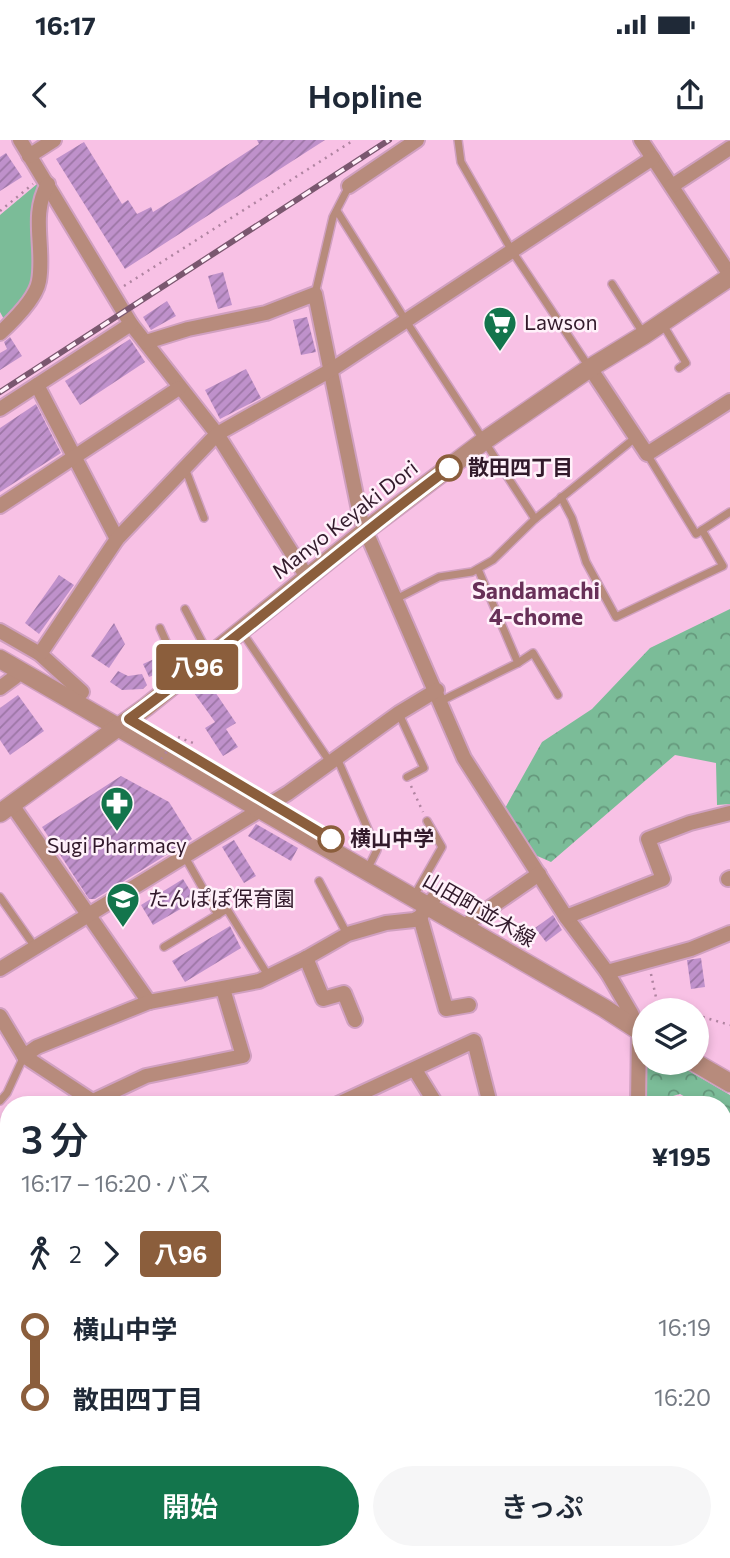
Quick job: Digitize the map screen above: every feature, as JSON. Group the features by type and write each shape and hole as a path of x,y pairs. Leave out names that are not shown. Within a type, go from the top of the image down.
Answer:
{"street":[{"path":"20,140 131,324 217,434 307,577"},
{"path":"29,156 54,140"},
{"path":"349,186 417,140"},
{"path":"641,140 730,276"},
{"path":"673,186 730,148"},
{"path":"40,654 117,539 217,434 331,370 653,158"},
{"path":"0,333 33,295 39,282 38,235 41,197 46,181"},
{"name":"Manyo Keyaki Dori","path":"6,809 211,657 365,531 484,441 730,276"},
{"path":"146,342 188,329 266,313 315,294 361,520 464,758 566,917 607,972 632,1013"},
{"path":"0,409 131,324"},
{"path":"590,368 647,454 730,401"},
{"path":"37,385 117,539"},
{"path":"0,506 179,388"},
{"path":"0,631 40,654 82,692"},
{"name":"山田町並木線","path":"0,645 82,692 124,723 425,903 468,925 632,1021"},
{"name":"山田町並木線","path":"0,659 61,694 124,723"},
{"path":"0,669 61,694"},
{"path":"0,688 15,677"},
{"path":"0,970 265,807 399,713 439,696"},
{"name":"山田町並木線","path":"265,807 371,862 425,903"},
{"path":"6,809 88,915 149,1002"},
{"path":"566,917 663,879 648,839 690,823 730,813"},
{"path":"468,925 538,874"},
{"path":"24,1056 37,1047 149,1002 223,989 269,976 348,934 425,903 446,1009 469,1005"},
{"path":"607,972 691,949 730,933"},
{"path":"306,958 323,999 344,993 355,1020"},
{"path":"108,1096 146,1076 243,1056 223,989"},
{"path":"0,1016 24,1056 84,1096"},
{"path":"356,1096 474,1041 488,1096"},
{"path":"709,1057 730,1069"},
{"path":"415,1070 431,1096"},
{"path":"709,1071 730,1083"},
{"path":"638,1075 638,1096"}],"lane":[{"path":"458,140 461,162 512,251 590,368"},
{"path":"315,294 333,217 349,186"},
{"path":"337,211 405,321 535,519"},
{"path":"612,284 644,335"},
{"path":"662,323 686,363 679,368"},
{"path":"396,599 439,577 472,572 494,560 535,519 635,438"},
{"path":"647,454 696,534 730,512"},
{"path":"185,468 204,518"},
{"path":"561,497 572,518 586,562 616,617 723,566 702,530"},
{"path":"478,569 518,663"},
{"path":"185,609 211,657"},
{"path":"160,628 183,678"},
{"path":"242,631 333,760 377,850 371,862"},
{"path":"439,696 518,663 533,653 558,695"},
{"path":"399,713 424,768 407,776"},
{"path":"425,903 442,847 428,821"},
{"path":"184,856 218,915"},
{"path":"319,881 348,934"},
{"path":"0,897 35,948"},
{"path":"164,947 227,909 269,976"},
{"path":"4,1096 24,1056"}],"path":[{"path":"113,294 354,140"},
{"path":"0,211 46,181"},
{"path":"161,759 178,737 193,743"},
{"path":"407,776 428,821"},
{"path":"648,961 656,998"},
{"path":"709,1018 730,1025"}],"green space":[{"path":"37,184 34,281 27,295 5,321 0,312 0,215"},
{"path":"730,609 730,804 717,805 716,763 675,755 551,862 526,851 504,810 542,742 592,709 650,648"},
{"path":"646,1075 696,1075 730,1095 680,1094 645,1096"}],"building":[{"path":"257,140 325,140 125,269 56,159 84,142 122,204 128,200 137,214 151,207 153,212 192,188 259,144"},
{"path":"6,153 22,177 0,191 0,157"},
{"path":"223,272 232,305 218,309 208,276"},
{"path":"167,301 176,316 151,330 143,317"},
{"path":"307,317 316,352 301,355 293,320"},
{"path":"10,337 22,356 0,370 0,353 7,349 4,342"},
{"path":"130,339 145,362 80,405 65,381"},
{"path":"246,369 261,398 220,419 205,390"},
{"path":"36,404 61,453 0,492 0,428"},
{"path":"59,575 74,585 39,634 25,623"},
{"path":"114,623 125,644 109,668 91,656"},
{"path":"165,654 171,668 149,677 143,664"},
{"path":"118,671 128,676 142,674 147,685 143,689 122,690 110,682"},
{"path":"209,683 236,723 226,729 238,747 223,756 205,728 215,722 194,693"},
{"path":"18,695 44,731 10,755 0,740 0,708"},
{"name":"Sugi Pharmacy","path":"121,776 169,802 192,839 95,899 89,899 42,827"},
{"path":"256,824 298,848 291,861 248,836"},
{"path":"234,840 256,876 244,883 222,847"},
{"path":"183,879 196,900 153,925 141,905"},
{"path":"553,915 562,930 546,942 535,928"},
{"path":"230,926 241,948 185,982 172,961"},
{"path":"701,958 705,987 691,989 687,960"}],"railway":[{"path":"0,392 389,140"}],"bus line":[{"name":"八96","path":"331,839 129,719 197,668 365,531 449,468"}],"place":[{"name":"Lawson","path":"500,353"},
{"name":"散田四丁目","path":"449,468"},
{"name":"Sugi Pharmacy","path":"117,833"},
{"name":"横山中学","path":"331,839"},
{"name":"たんぽぽ保育園","path":"123,929"}],"district":[{"name":"Sandamachi 4-chome","path":"536,604"}]}
